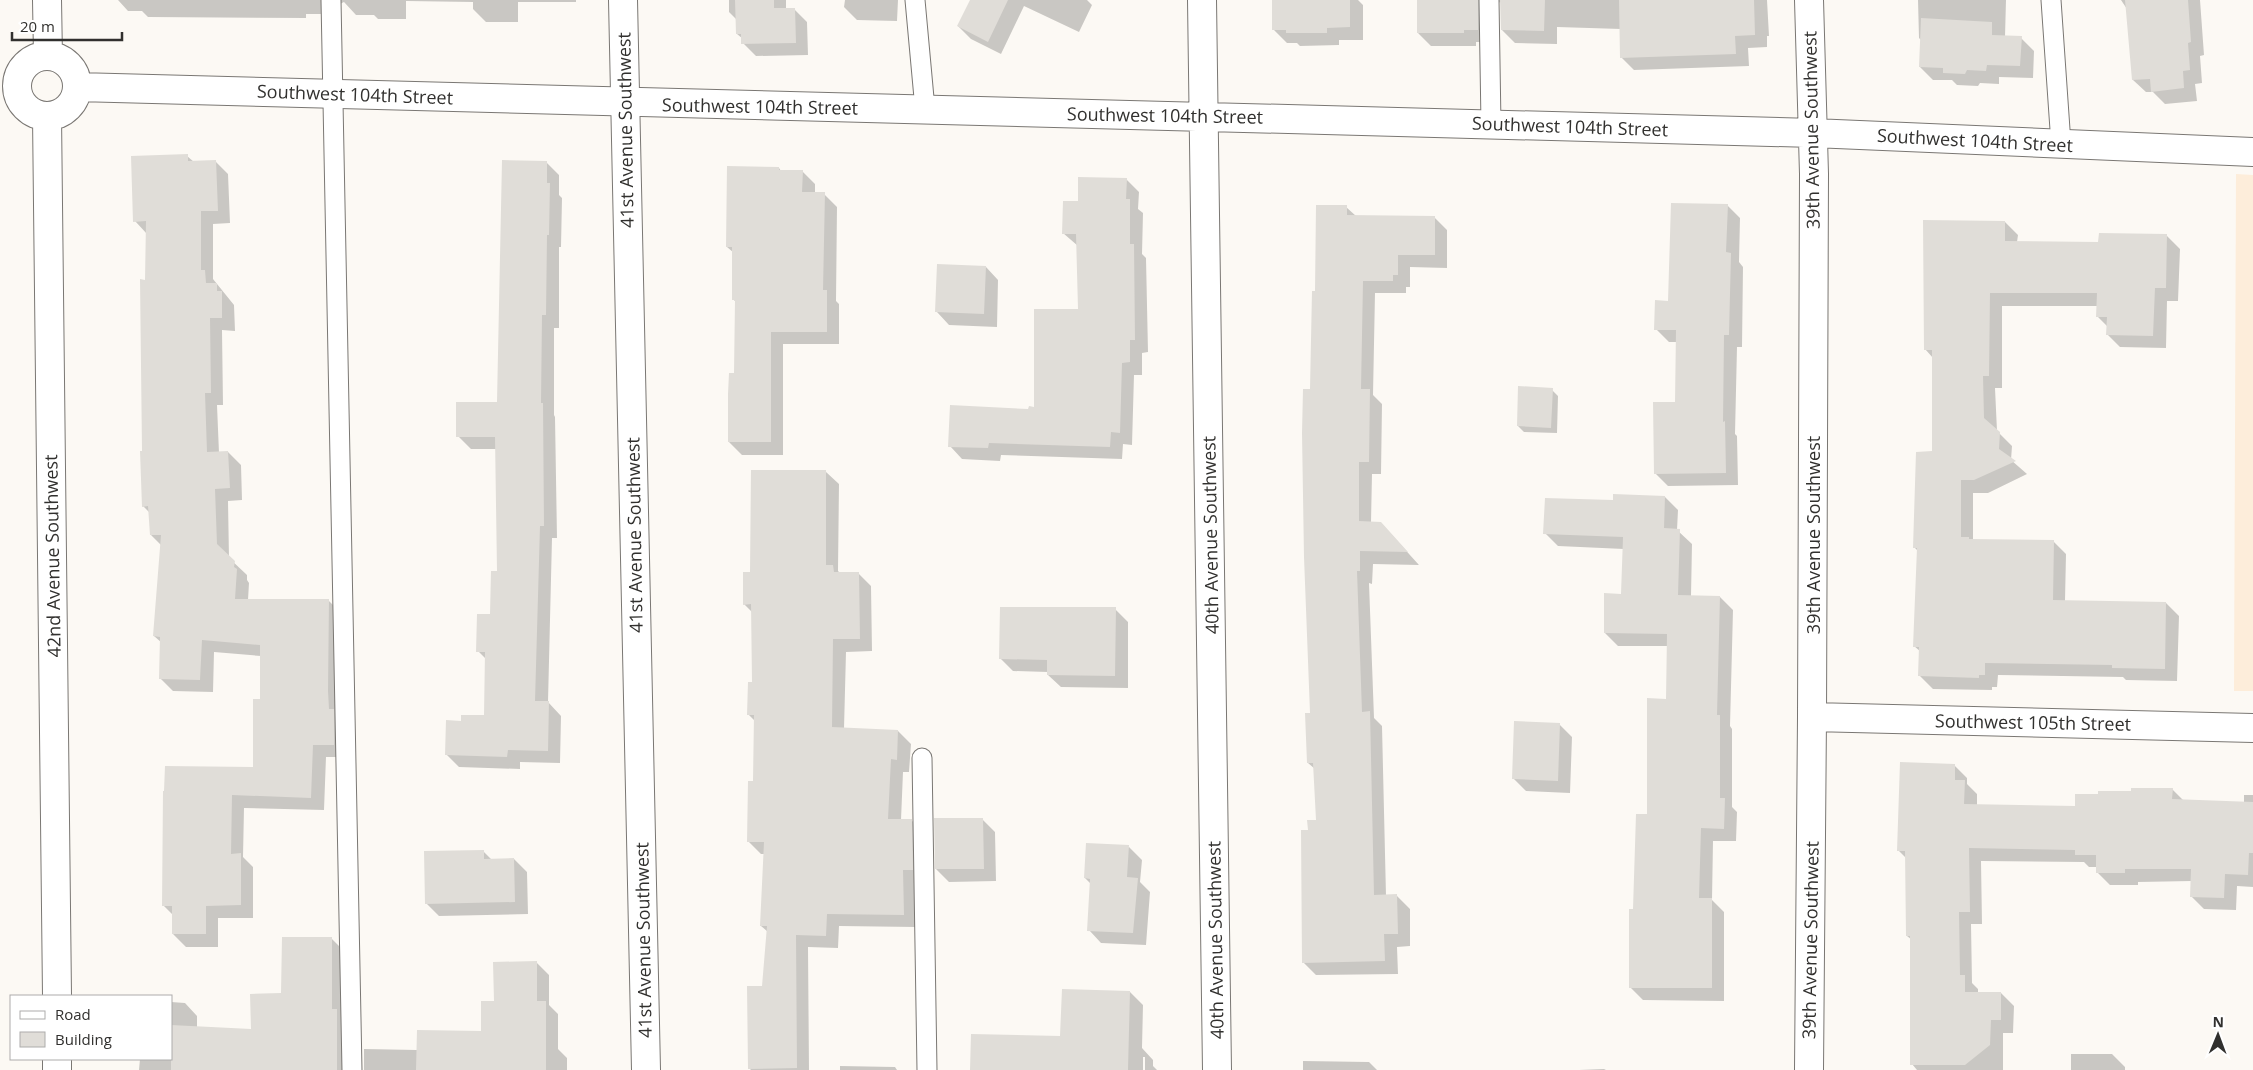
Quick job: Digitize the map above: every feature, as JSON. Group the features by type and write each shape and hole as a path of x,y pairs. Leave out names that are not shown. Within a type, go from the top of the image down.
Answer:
{"street":[{"path":"46,0 48,56"},
{"name":"41st Avenue Southwest","path":"623,0 646,1070"},
{"name":"40th Avenue Southwest","path":"1202,0 1217,1070"},
{"name":"39th Avenue Southwest","path":"1808,0 1814,133 1809,1070"},
{"path":"48,56 63,61 71,68 77,87 75,98 69,106 62,112 47,116 34,114 26,108 20,100 17,91 8,82 33,59 48,56"},
{"name":"Southwest 104th Street","path":"77,87 334,93 624,103 1204,116 1814,133 2253,152"},
{"name":"42nd Avenue Southwest","path":"47,116 56,995"},
{"name":"Southwest 105th Street","path":"1812,717 2253,728"}],"lane":[{"path":"331,0 352,1070"},
{"path":"915,0 926,110"},
{"path":"1489,0 1491,124"},
{"path":"2051,0 2061,144"},
{"path":"922,758 927,1070"}],"shaded area":[{"path":"2236,174 2253,175 2253,691 2234,691"}],"building":[{"path":"735,0 774,0 774,8 795,8 796,43 741,44 741,34 736,34"},
{"path":"970,0 1008,0 988,42 957,26"},
{"path":"1272,0 1350,0 1350,27 1327,28 1327,33 1286,33 1286,30 1272,30"},
{"path":"1417,0 1478,0 1478,30 1464,30 1464,33 1417,33"},
{"path":"1500,0 1545,0 1544,31 1501,30"},
{"path":"1619,0 1754,0 1755,35 1735,36 1736,54 1620,58"},
{"path":"2125,0 2188,0 2191,42 2188,43 2190,70 2183,71 2184,88 2151,92 2150,79 2132,80"},
{"path":"1921,18 1992,22 1992,35 2022,36 2020,66 1987,65 1986,71 1967,70 1965,74 1943,73 1943,68 1919,67"},
{"path":"188,154 188,161 216,160 218,211 201,211 201,270 205,270 206,283 217,283 217,291 222,291 222,318 210,318 211,393 205,393 207,452 228,451 230,488 215,489 217,544 235,561 234,567 237,569 235,599 329,599 328,691 329,709 334,709 334,745 313,745 311,798 232,795 231,854 241,853 241,905 206,906 206,934 172,934 172,906 162,906 165,766 253,767 253,699 260,699 260,645 202,640 200,680 159,679 160,637 153,636 161,535 150,535 148,506 142,507 140,451 142,451 140,279 145,280 146,221 133,222 131,156"},
{"path":"502,160 547,161 547,183 550,183 546,315 542,315 541,403 543,403 544,526 540,526 535,701 549,701 548,751 508,750 507,757 445,755 446,720 461,721 461,715 484,715 485,652 476,652 477,614 490,614 491,571 497,571 495,437 456,437 456,402 497,402"},
{"path":"727,166 779,167 779,170 803,170 802,192 825,192 823,290 827,290 827,332 771,332 771,442 728,442 729,373 734,373 735,300 732,300 732,247 726,247"},
{"path":"1078,177 1127,178 1126,199 1130,199 1130,244 1134,244 1135,340 1130,340 1130,362 1122,363 1120,433 1111,432 1110,447 989,443 988,448 948,447 950,405 1028,409 1029,406 1034,407 1034,309 1078,309 1076,234 1062,234 1063,201 1078,201"},
{"path":"1671,203 1728,204 1726,252 1731,253 1729,335 1724,335 1723,422 1725,421 1726,473 1654,474 1653,402 1675,402 1676,330 1654,330 1655,300 1668,301"},
{"path":"1316,205 1347,205 1347,215 1435,216 1435,255 1398,255 1398,275 1393,275 1393,281 1363,281 1361,389 1370,389 1369,462 1359,462 1359,521 1381,522 1408,552 1360,551 1360,571 1357,571 1362,712 1370,711 1374,895 1397,894 1398,934 1384,934 1385,961 1302,963 1301,830 1308,830 1307,820 1316,820 1313,763 1307,763 1305,713 1310,713 1304,557 1302,433 1303,389 1310,389 1312,291 1315,291"},
{"path":"1923,220 2005,221 2005,241 2098,242 2099,233 2167,234 2166,288 2155,288 2153,336 2106,335 2107,317 2096,317 2097,293 1990,293 1989,376 1983,376 1984,418 2000,432 1999,449 2016,461 1974,480 1961,480 1961,537 1969,537 1969,539 2054,540 2053,600 2166,602 2165,669 2112,668 2112,665 1985,663 1985,675 1979,675 1979,678 1918,676 1919,647 1913,647 1917,548 1913,548 1916,452 1932,451 1932,350 1924,350"},
{"path":"937,264 986,266 984,314 935,312"},
{"path":"1518,386 1553,388 1551,428 1517,426"},
{"path":"751,470 826,470 826,565 833,565 834,572 859,572 860,639 833,639 832,727 898,730 897,760 891,759 888,819 912,819 913,870 903,870 904,915 827,914 826,936 796,935 797,1068 748,1069 747,986 762,986 767,926 760,926 764,842 747,842 748,781 753,781 754,715 747,715 748,682 752,682 751,604 743,605 743,572 750,572"},
{"path":"1613,494 1665,496 1664,528 1680,529 1678,595 1720,596 1717,715 1720,715 1720,798 1725,798 1724,829 1701,828 1699,898 1712,898 1712,988 1629,988 1629,909 1633,909 1636,814 1647,814 1647,698 1666,699 1667,634 1604,633 1604,593 1621,594 1623,537 1543,534 1545,498 1613,500"},
{"path":"1000,607 1116,607 1115,676 1047,675 1047,660 999,659"},
{"path":"1514,721 1560,723 1558,781 1512,779"},
{"path":"1900,762 1955,764 1955,780 1965,780 1964,804 2075,806 2075,794 2098,794 2098,791 2131,791 2131,788 2173,788 2172,799 2253,802 2253,853 2249,853 2248,875 2225,874 2224,898 2190,897 2191,869 2125,869 2125,873 2096,873 2096,855 2075,855 2075,850 1969,848 1970,912 1959,912 1960,975 1965,975 1965,992 2001,992 2001,1020 1991,1020 1990,1045 1965,1065 1910,1065 1910,936 1906,936 1905,851 1897,851"},
{"path":"934,818 983,818 984,869 935,869"},
{"path":"1086,843 1129,845 1127,877 1138,878 1133,933 1087,931 1090,879 1084,878"},
{"path":"484,850 484,859 514,858 515,902 425,904 424,851"},
{"path":"282,937 332,937 332,1009 337,1009 337,1070 171,1070 172,1025 251,1029 250,994 281,993"},
{"path":"537,961 537,1001 546,1001 546,1070 416,1070 417,1030 481,1031 481,1001 494,1001 493,962"},
{"path":"1062,989 1130,991 1128,1070 970,1070 971,1034 1060,1036"}]}
